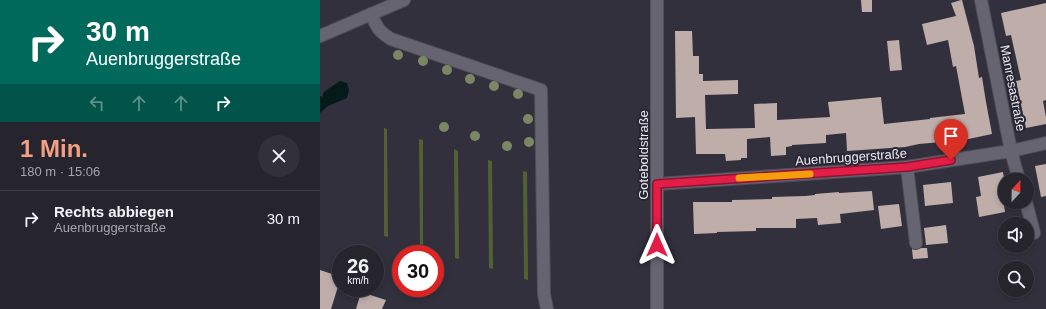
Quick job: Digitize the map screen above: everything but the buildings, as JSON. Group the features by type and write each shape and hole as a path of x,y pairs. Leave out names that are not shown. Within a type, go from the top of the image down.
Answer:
{"street":[{"path":"320,36 404,0"},
{"name":"Goteboldstraße","path":"657,0 657,309"},
{"name":"Manresastraße","path":"981,0 1011,151 1017,173"},
{"path":"371,14 382,34 391,39 541,90 544,294 547,309"},
{"name":"Auenbruggerstraße","path":"657,184 907,167 1011,151 1046,143"},
{"path":"907,167 916,243"}],"green space":[{"path":"384,128 387,129 388,237 384,236"},
{"path":"419,139 423,140 423,245 420,245"},
{"path":"454,149 458,151 459,259 455,258"},
{"path":"488,160 492,161 493,269 489,268"},
{"path":"523,171 527,172 528,280 524,279"}],"shaded area":[{"path":"340,81 347,83 349,90 347,98 328,106 320,113 320,96 323,97 323,93"}],"slow traffic":[{"path":"739,178 810,174"}],"route":[{"path":"657,245 657,184 873,170 907,167 951,160"}]}
